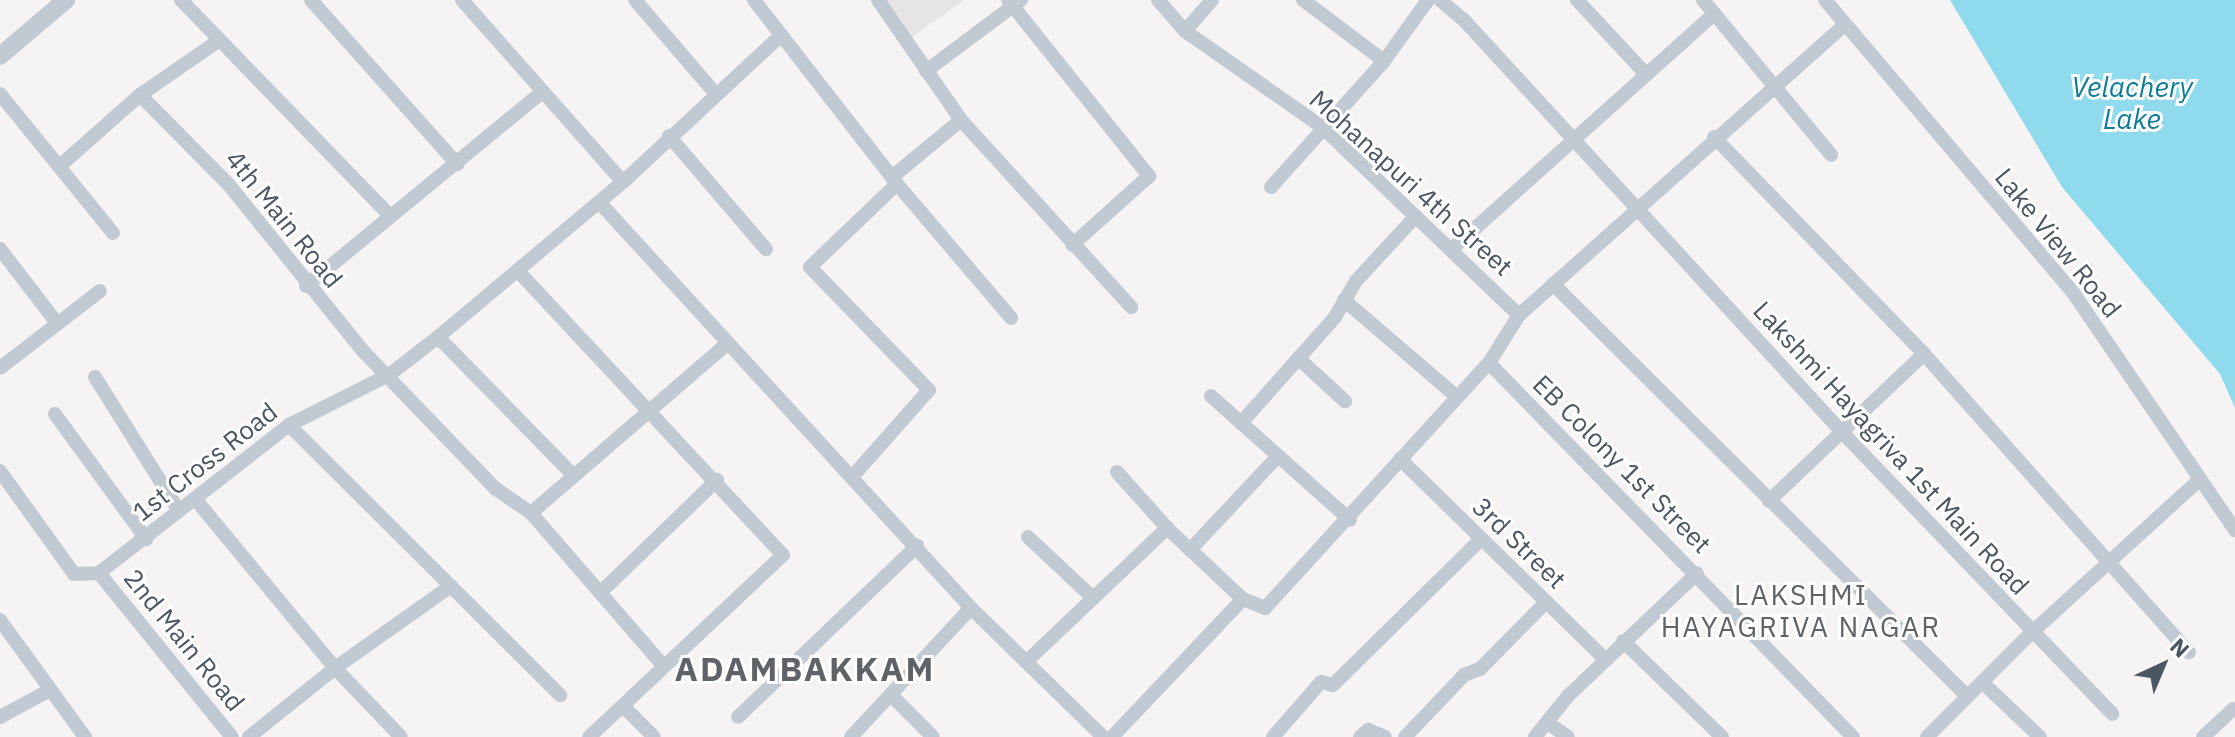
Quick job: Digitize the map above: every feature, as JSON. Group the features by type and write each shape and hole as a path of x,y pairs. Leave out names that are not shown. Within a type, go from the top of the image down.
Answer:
{"street":[{"path":"0,56 66,0"},
{"path":"181,0 390,216"},
{"path":"311,0 457,164"},
{"path":"462,0 623,182"},
{"path":"635,0 715,93"},
{"path":"754,0 894,180 1011,318"},
{"path":"878,0 961,120 1131,307"},
{"name":"Mohanapuri 4th Street","path":"1158,0 1185,31 1322,127 1519,315"},
{"path":"1185,31 1212,0"},
{"path":"1303,0 1384,61"},
{"path":"1271,187 1384,61 1428,0"},
{"name":"Lakshmi Hayagriva 1st Main Road","path":"1440,0 1573,138 1638,212 2031,633 2112,714"},
{"path":"1577,0 1644,72"},
{"path":"1703,0 1831,155"},
{"name":"Lake View Road","path":"1825,0 1843,26 2074,294 2235,530"},
{"path":"926,71 1014,2 1149,176 1072,245"},
{"path":"1452,249 1644,72 1714,14"},
{"path":"1117,472 1167,528 1243,599 1265,608 1350,520 1400,459 1489,363 1519,315 1638,212 1773,84 1843,26"},
{"name":"1st Cross Road","path":"99,573 289,425 389,375 438,337 623,182 715,93 781,35"},
{"path":"62,164 140,95 218,41"},
{"path":"306,286 542,92"},
{"path":"0,94 62,164 113,233"},
{"name":"4th Main Road","path":"140,95 229,185 306,286 496,489 531,513 602,591 662,664"},
{"path":"852,477 929,390 810,267 894,180 961,120"},
{"path":"669,136 766,249"},
{"path":"1714,137 1924,354 2108,565 2189,652"},
{"path":"599,202 971,608 1103,737"},
{"path":"1241,423 1416,216"},
{"path":"0,249 57,323"},
{"path":"518,271 649,413 717,480 783,555 662,664 624,707 589,737"},
{"path":"1553,284 1967,696"},
{"path":"0,368 100,291"},
{"path":"1344,300 1457,397"},
{"path":"438,337 573,475"},
{"path":"531,513 728,343"},
{"path":"1769,501 1924,354"},
{"path":"1298,358 1345,401"},
{"name":"EB Colony 1st Street","path":"1489,363 1697,573 1853,737"},
{"path":"95,377 179,511"},
{"path":"1211,396 1350,520"},
{"path":"55,414 146,539"},
{"path":"289,425 560,695"},
{"path":"1190,550 1278,456"},
{"name":"3rd Street","path":"1400,459 1606,660"},
{"path":"0,471 64,564 79,576 99,573"},
{"path":"1927,737 2031,633 2200,479"},
{"path":"602,591 717,480"},
{"path":"196,500 335,668 401,737"},
{"path":"1026,662 1167,528"},
{"path":"1028,537 1093,598"},
{"path":"1273,737 1321,682 1333,685 1481,539"},
{"path":"738,717 917,546"},
{"name":"2nd Main Road","path":"99,573 232,737"},
{"path":"1535,737 1623,641 1697,573"},
{"path":"249,737 335,668 451,586"},
{"path":"1112,737 1243,599"},
{"path":"1405,737 1464,675 1480,669 1546,602"},
{"path":"851,737 971,608"},
{"path":"0,620 85,737"},
{"path":"1623,641 1722,737"},
{"path":"1982,682 2040,737"},
{"path":"0,717 50,690"},
{"path":"891,695 933,737"},
{"path":"624,707 654,737"},
{"path":"2203,737 2233,709"},
{"path":"1548,723 1568,737"},
{"path":"1360,737 1368,730 1385,737"}],"shaded area":[{"path":"884,0 964,0 911,38"}],"water":[{"name":"Velachery Lake","path":"1950,0 2235,0 2235,408 2220,374 2062,187"}],"district":[{"name":"LAKSHMI HAYAGRIVA NAGAR","path":"1801,611"},
{"name":"ADAMBAKKAM","path":"805,669"}]}
